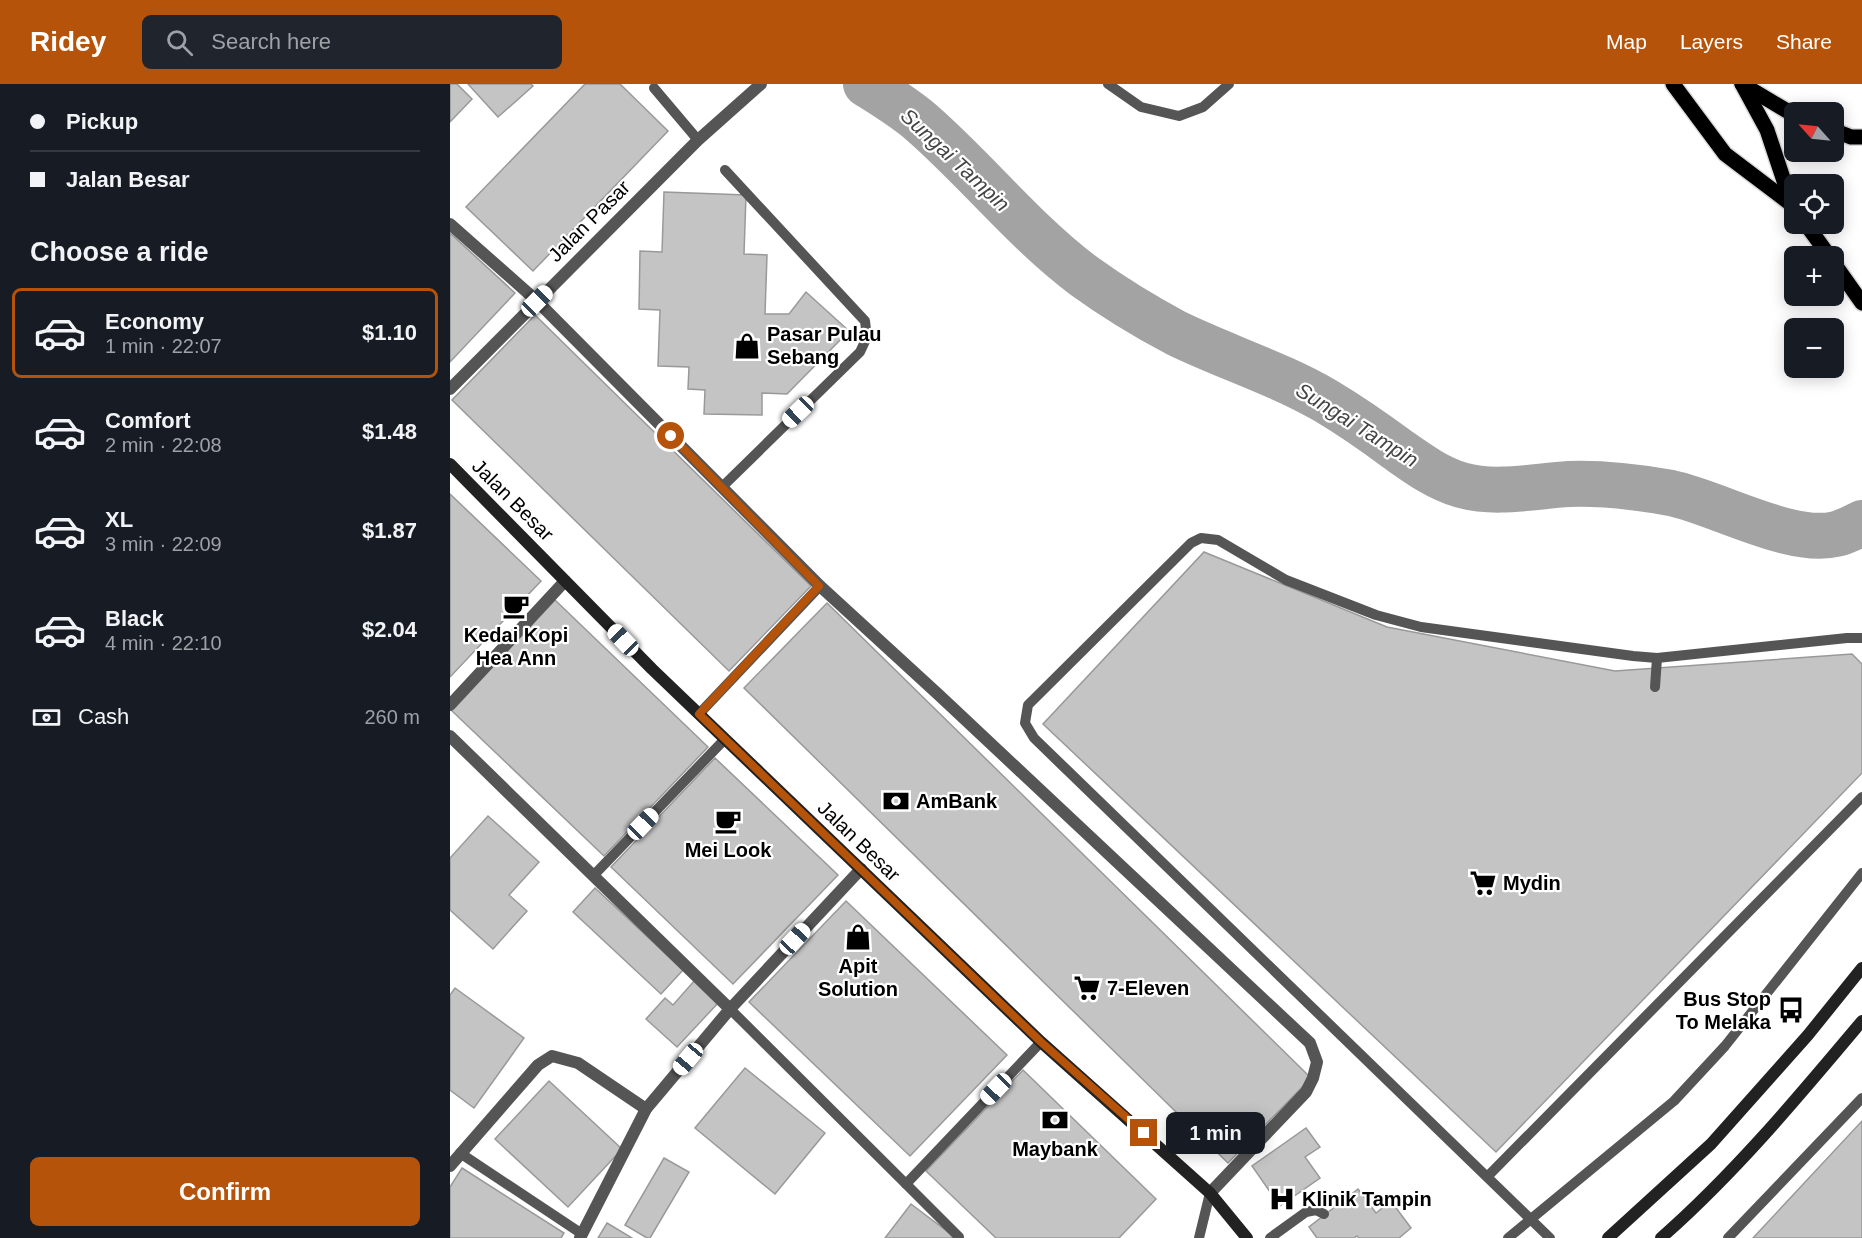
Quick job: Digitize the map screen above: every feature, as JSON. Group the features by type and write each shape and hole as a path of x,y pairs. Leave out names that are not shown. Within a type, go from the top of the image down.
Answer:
{"main road":[{"path":"1673,84 1725,154 1784,198"},
{"path":"1742,84 1767,130 1784,179"},
{"path":"1742,84 1784,110"},
{"path":"1844,134 1862,137"},
{"path":"1844,278 1862,303"}],"street":[{"name":"Jalan Pasar","path":"450,389 698,140 760,84"},
{"path":"450,224 537,301 819,586 1310,1042 1317,1062 1306,1092 1210,1193"},
{"name":"Jalan Besar","path":"450,464 652,669 1041,1042 1210,1193 1247,1238"},
{"path":"450,705 565,581"},
{"path":"450,736 730,1009"},
{"path":"581,1236 646,1109 730,1009 861,869"},
{"path":"1608,1238 1711,1143 1808,1035 1862,968"},
{"path":"1661,1238 1744,1155 1806,1088 1862,1022"},
{"path":"450,1166 538,1065 552,1056 578,1063 646,1109"}],"lane":[{"path":"1108,84 1141,107 1179,116 1203,107 1229,84"},
{"path":"654,88 698,140"},
{"path":"722,487 860,352 867,337 866,321 725,170"},
{"path":"1550,1238 1034,738 1025,723 1028,705 1191,543 1202,538 1218,540 1286,580 1376,615 1421,627 1657,658 1862,638"},
{"path":"699,714 819,586"},
{"path":"1655,687 1657,658"},
{"path":"593,876 725,739"},
{"path":"1488,1176 1862,798"},
{"path":"1508,1238 1674,1101 1725,1046 1862,873"},
{"path":"730,1009 959,1237"},
{"path":"906,1184 1041,1042"},
{"path":"1728,1238 1862,1098"},
{"path":"460,1154 581,1236"},
{"path":"1199,1238 1210,1193"},
{"path":"1270,1238 1306,1212 1316,1210 1324,1214"}],"building":[{"path":"450,84 457,84 472,99 450,122"},
{"path":"468,84 531,84 533,86 498,117"},
{"path":"585,84 620,84 668,131 533,271 466,207"},
{"path":"664,192 746,195 744,254 767,255 765,314 789,314 806,292 849,331 787,394 762,393 762,415 704,414 705,390 688,389 689,367 658,366 660,310 639,309 640,251 662,252"},
{"path":"450,233 515,293 450,362"},
{"path":"535,315 811,586 729,671 452,400"},
{"path":"450,494 541,581 450,677"},
{"name":"Mydin","path":"1204,552 1387,627 1615,671 1852,654 1862,664 1862,773 1496,1152 1043,724"},
{"path":"555,600 708,747 604,856 451,710"},
{"path":"827,603 1311,1078 1228,1163 744,688"},
{"path":"715,758 838,875 733,984 611,867"},
{"path":"488,816 539,862 509,895 527,911 493,949 450,910 450,858"},
{"path":"595,888 683,970 661,994 573,912"},
{"path":"846,901 1007,1055 910,1156 749,1002"},
{"path":"695,980 719,1002 677,1047 646,1019 665,998 673,1005"},
{"path":"455,988 524,1038 474,1108 450,1090 450,995"},
{"path":"745,1068 825,1133 775,1194 695,1128"},
{"path":"1023,1070 1156,1199 1119,1238 996,1238 926,1171"},
{"path":"549,1081 622,1149 568,1207 495,1139"},
{"path":"1862,1121 1862,1238 1753,1238"},
{"path":"1306,1128 1320,1147 1305,1157 1320,1178 1280,1206 1252,1166"},
{"path":"664,1158 689,1172 650,1238 647,1238 625,1225"},
{"path":"462,1168 564,1233 561,1238 450,1238 450,1187"},
{"path":"1358,1189 1376,1213 1391,1201 1411,1228 1399,1238 1359,1238 1357,1236 1354,1238 1317,1238 1309,1227"},
{"path":"911,1204 956,1238 885,1238"},
{"path":"607,1223 632,1238 598,1238"}],"waterway":[{"name":"Sungai Tampin","path":"866,84 922,123 1041,240 1095,284 1176,333 1289,382 1326,401 1420,465 1444,478 1461,485 1488,489 1582,484 1659,491 1690,498 1798,534 1818,536 1836,534 1862,523"}],"place":[{"name":"Pasar Pulau Sebang","path":"747,346"},
{"name":"Kedai Kopi Hea Ann","path":"516,606"},
{"name":"AmBank","path":"896,801"},
{"name":"Mei Look","path":"728,821"},
{"name":"Mydin","path":"1483,883"},
{"name":"Apit Solution","path":"858,937"},
{"name":"7-Eleven","path":"1087,988"},
{"name":"Bus Stop To Melaka","path":"1791,1010"},
{"name":"Maybank","path":"1055,1120"},
{"name":"Klinik Tampin","path":"1282,1199"}],"route":[{"path":"671,436 819,586 699,714 1041,1042 1144,1133"}]}
